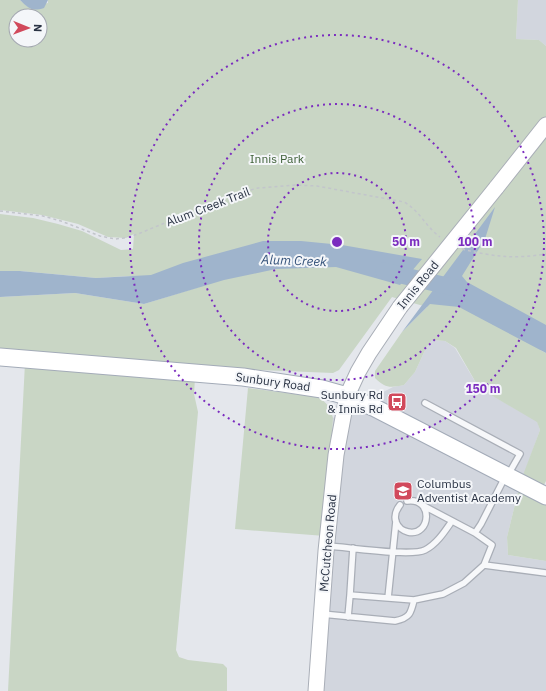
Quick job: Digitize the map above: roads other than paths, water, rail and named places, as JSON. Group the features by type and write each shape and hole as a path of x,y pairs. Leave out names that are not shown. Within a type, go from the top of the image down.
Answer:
{"main road":[{"name":"Innis Road","path":"347,396 358,372 400,307 546,125"},
{"name":"Sunbury Road","path":"0,357 243,377 322,389 347,396 374,408 546,496"},
{"name":"McCutcheon Road","path":"316,691 327,546 336,455 347,396"}],"lane":[{"path":"425,403 520,454 475,533"},
{"path":"350,595 414,600 443,594 464,583 484,565 492,544 475,533 413,500 407,501"},
{"path":"388,598 396,510 400,505"},
{"path":"396,521 406,532 421,529 427,520 425,509 422,505"},
{"path":"327,546 409,553 424,550 440,538 452,521"},
{"path":"348,617 353,548"},
{"path":"484,565 546,573"},
{"path":"322,614 396,621 403,620 411,614 414,600"}],"water":[{"path":"20,0 48,0 44,8 28,7"},
{"path":"495,207 485,239 462,276 467,282 546,325 546,353 459,307 430,304 402,332"},
{"path":"263,241 301,241 342,245 422,259 400,285 336,267 276,269 224,280 144,304 75,293 0,297 0,271 20,271 96,278 151,275 183,263"}],"waterway":[{"name":"Alum Creek","path":"384,271 460,289"}],"place":[{"name":"Sunbury Rd & Innis Rd","path":"397,402"},
{"name":"Columbus Adventist Academy","path":"403,491"}],"park label":[{"name":"Innis Park","path":"277,159"}]}
